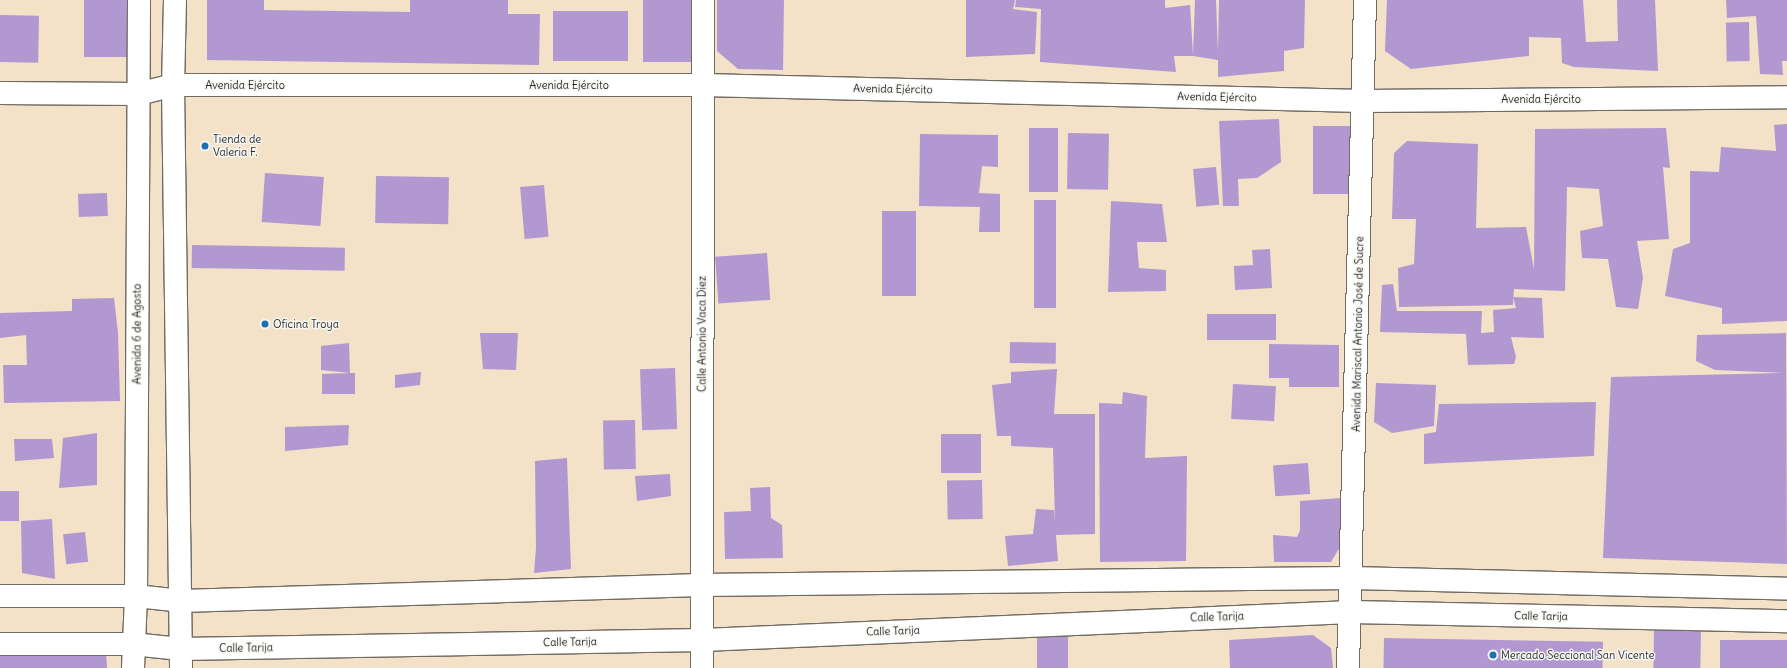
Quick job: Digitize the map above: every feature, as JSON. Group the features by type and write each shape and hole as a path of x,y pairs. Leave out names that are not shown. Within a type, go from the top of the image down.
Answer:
{"street":[{"name":"Avenida 6 de Agosto","path":"133,668 132,644 136,596 139,0"},
{"path":"176,0 173,85 181,658"},
{"name":"Calle Antonio Vaca Diez","path":"702,668 703,0"},
{"name":"Avenida Mariscal Antonio José de Sucre","path":"1348,668 1352,578 1365,0"},
{"name":"Avenida Ejército","path":"0,93 138,94 173,85 703,85 1363,100 1787,97"},
{"path":"0,596 136,596 181,601 701,585 1352,578 1787,589"},
{"name":"Calle Tarija","path":"0,644 132,644 181,658 703,640 1351,612 1787,621"}],"building":[{"path":"84,0 134,0 134,57 84,57"},
{"path":"207,0 264,0 264,10 410,12 410,0 508,0 508,14 540,14 539,65 207,60"},
{"path":"643,0 699,0 699,62 643,62"},
{"path":"717,0 784,0 783,70 738,69 717,51"},
{"path":"966,0 1015,0 1013,9 1037,12 1035,54 966,57"},
{"path":"1016,0 1165,0 1165,8 1190,5 1193,55 1195,0 1216,0 1218,52 1219,0 1305,0 1304,48 1284,51 1284,71 1218,77 1218,60 1193,56 1174,56 1176,72 1040,62 1041,9 1015,7"},
{"path":"1387,0 1583,0 1586,42 1618,41 1617,0 1655,0 1658,71 1574,67 1562,63 1561,38 1529,37 1529,56 1411,69 1385,51"},
{"path":"1726,0 1787,0 1787,61 1782,61 1783,75 1760,74 1756,16 1727,18"},
{"path":"553,11 628,11 628,61 553,61"},
{"path":"0,15 39,16 38,63 0,62"},
{"path":"1726,22 1749,22 1750,61 1727,61"},
{"path":"1279,119 1281,162 1257,178 1238,179 1239,206 1223,206 1219,121"},
{"path":"1787,124 1787,321 1722,324 1722,308 1665,296 1673,249 1690,243 1690,171 1719,172 1721,147 1776,151 1774,125"},
{"path":"1313,126 1350,126 1350,194 1313,194"},
{"path":"1029,128 1058,128 1058,192 1029,192"},
{"path":"1666,128 1670,168 1663,167 1669,239 1637,241 1643,278 1638,309 1616,307 1608,259 1582,258 1580,231 1603,226 1599,189 1567,187 1565,291 1514,289 1513,305 1399,307 1398,268 1414,264 1416,219 1392,219 1394,153 1407,141 1478,144 1476,228 1526,227 1534,269 1535,129"},
{"path":"1068,133 1109,134 1108,190 1067,189"},
{"path":"920,134 998,135 998,167 982,166 979,193 1000,194 1000,232 979,232 980,207 919,206"},
{"path":"1216,167 1219,205 1196,207 1193,169"},
{"path":"265,173 324,177 320,226 262,222"},
{"path":"376,176 449,177 448,224 375,223"},
{"path":"544,185 549,237 525,239 520,187"},
{"path":"107,193 108,216 79,217 78,194"},
{"path":"1034,200 1056,200 1056,308 1034,308"},
{"path":"1111,201 1162,204 1167,242 1137,242 1139,268 1166,270 1166,291 1108,292"},
{"path":"882,211 916,211 916,296 882,296"},
{"path":"192,245 345,248 345,271 192,268"},
{"path":"1270,249 1272,288 1235,290 1234,266 1253,265 1252,250"},
{"path":"767,253 770,300 718,304 715,257"},
{"path":"1393,284 1397,311 1482,311 1481,333 1494,332 1493,310 1516,308 1513,297 1542,298 1544,338 1511,337 1516,357 1514,364 1468,365 1466,334 1380,332 1382,285"},
{"path":"114,298 118,333 120,401 4,403 3,365 27,365 26,335 0,338 0,313 72,311 72,299"},
{"path":"1207,314 1276,314 1276,340 1207,340"},
{"path":"480,333 518,333 516,370 483,369"},
{"path":"1786,333 1787,564 1603,558 1611,377 1783,373 1715,370 1696,361 1697,335"},
{"path":"1010,342 1056,343 1056,364 1010,363"},
{"path":"349,343 350,373 321,370 321,346"},
{"path":"1269,344 1339,345 1339,387 1289,387 1289,378 1269,378"},
{"path":"675,368 677,429 642,430 640,369"},
{"path":"1057,369 1054,414 1095,414 1095,534 1056,535 1058,561 1008,566 1005,536 1033,534 1036,509 1054,510 1055,522 1053,448 1011,446 1011,436 997,436 992,385 1011,383 1011,372"},
{"path":"421,372 420,385 395,388 395,375"},
{"path":"355,373 355,394 322,394 322,374"},
{"path":"1376,383 1436,385 1434,426 1392,433 1374,422"},
{"path":"1233,384 1276,386 1274,421 1231,419"},
{"path":"1123,392 1147,396 1145,458 1187,456 1186,561 1100,562 1099,403 1122,404"},
{"path":"1596,402 1594,456 1424,464 1424,434 1436,432 1439,404"},
{"path":"635,420 636,469 604,470 603,421"},
{"path":"349,425 348,445 285,451 285,427"},
{"path":"97,433 97,485 59,488 63,438"},
{"path":"941,434 981,434 981,473 941,473"},
{"path":"14,439 52,439 54,458 15,461"},
{"path":"567,458 571,569 534,573 536,548 535,461"},
{"path":"1308,463 1310,494 1275,496 1273,465"},
{"path":"670,474 671,496 637,501 635,476"},
{"path":"982,480 983,519 948,520 947,481"},
{"path":"770,487 771,518 782,525 783,558 725,559 724,512 751,511 750,488"},
{"path":"0,491 19,491 19,521 0,521"},
{"path":"1341,498 1340,547 1331,562 1274,562 1273,535 1297,537 1300,530 1300,501"},
{"path":"52,519 55,579 22,573 21,521"},
{"path":"85,532 88,562 66,564 63,534"},
{"path":"1654,630 1701,631 1700,668 1653,668"},
{"path":"1037,635 1068,635 1068,668 1037,668"},
{"path":"1313,635 1331,648 1333,668 1230,668 1229,640"},
{"name":"Mercado Seccional San Vicente","path":"1384,638 1603,642 1603,668 1383,668"},
{"path":"1720,640 1787,640 1787,668 1720,668"},
{"path":"0,645 106,650 107,668 0,668"}],"place":[{"name":"Tienda de Valeria F.","path":"205,146"},
{"name":"Oficina Troya","path":"265,324"},
{"name":"Mercado Seccional San Vicente","path":"1493,655"}]}
